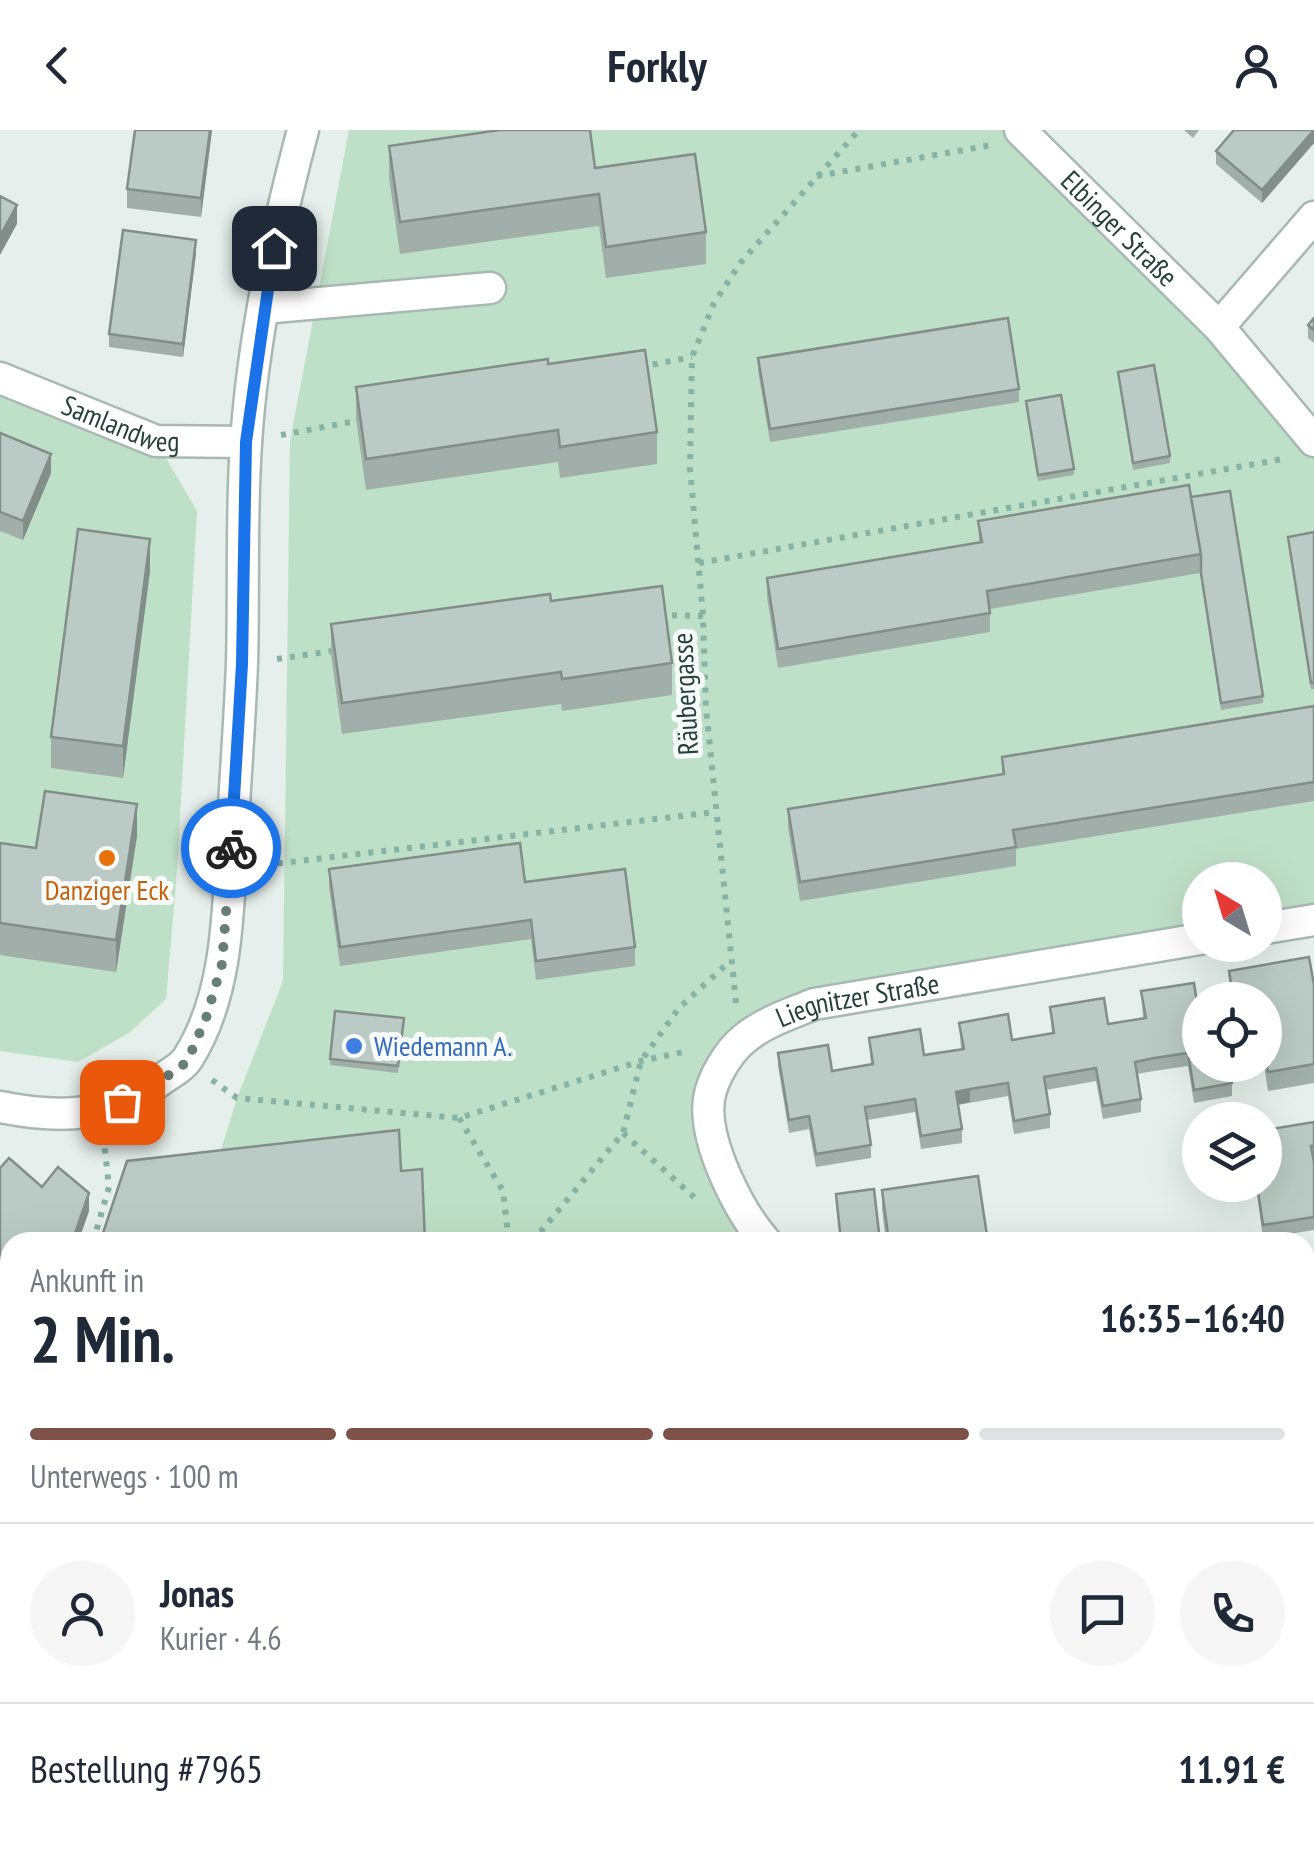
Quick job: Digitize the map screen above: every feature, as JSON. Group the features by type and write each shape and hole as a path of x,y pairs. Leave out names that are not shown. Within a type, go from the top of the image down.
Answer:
{"street":[{"path":"0,1107 32,1113 99,1112 145,1092 187,1062 206,1018 222,964 230,869 242,664 246,442 279,218 303,130"},
{"name":"Elbinger Straße","path":"1024,134 1219,327 1304,449"},
{"path":"1219,327 1314,218"},
{"path":"263,308 490,288"},
{"name":"Samlandweg","path":"0,378 156,441 246,442"},
{"path":"1282,925 1314,920"},
{"name":"Liegnitzer Straße","path":"760,1232 726,1180 710,1114 709,1100 720,1068 742,1040 814,1004 1182,942"}],"path":[{"name":"Räubergasse","path":"540,1232 623,1133 642,1061 680,1008 730,961 706,708 703,616 690,468 692,357 714,303 741,262 859,130"},
{"path":"816,176 1024,134"},
{"path":"634,368 692,357"},
{"path":"246,442 362,420"},
{"path":"698,564 1304,449"},
{"path":"644,616 703,616"},
{"path":"242,664 340,650"},
{"path":"230,869 715,812"},
{"path":"187,1062 238,1098 459,1118 642,1061"},
{"path":"96,1232 110,1187 99,1112"},
{"path":"459,1118 503,1191 508,1232"},
{"path":"623,1133 704,1206"}],"green space":[{"path":"349,130 1006,130 1206,326 1314,454 1314,920 1282,925 1282,862 1182,862 1182,942 773,1021 709,1100 762,1232 388,1232 211,1183 237,1098 283,981 290,441"},
{"path":"0,377 156,441 197,511 166,999 129,1033 78,1062 0,1051"}],"building":[{"path":"135,130 210,130 201,198 127,189"},
{"path":"500,130 590,130 595,168 695,154 706,232 606,247 599,194 400,222 389,146"},
{"path":"1234,130 1314,130 1262,190 1216,151"},
{"path":"0,196 17,205 0,236"},
{"path":"123,230 196,240 183,344 109,334"},
{"path":"1008,318 1019,389 770,429 758,358"},
{"path":"645,350 657,432 560,447 558,430 366,459 356,387 548,359 548,364"},
{"path":"1154,365 1170,456 1133,463 1118,372"},
{"path":"1061,395 1074,469 1038,475 1026,401"},
{"path":"0,433 51,454 23,521 0,512"},
{"path":"1189,485 1201,554 987,591 990,613 778,649 767,578 982,542 978,521"},
{"path":"1230,491 1263,696 1221,703 1191,497"},
{"path":"78,529 150,539 123,746 51,737"},
{"path":"1314,532 1314,682 1311,683 1288,537"},
{"path":"662,586 672,663 562,679 561,672 342,703 331,624 550,594 551,601"},
{"path":"1314,706 1314,782 1013,830 1016,847 800,882 788,809 1004,774 1002,757"},
{"path":"45,791 137,804 116,940 0,923 0,843 36,848"},
{"path":"520,843 525,882 625,869 635,947 536,961 531,920 340,947 329,869"},
{"path":"1309,957 1314,985 1314,1064 1282,1070 1282,982 1231,982 1229,971"},
{"path":"1182,985 1182,1054 1135,1062 1141,1099 1103,1106 1096,1068 1044,1077 1050,1114 1014,1121 1008,1083 970,1089 956,1092 962,1129 921,1136 915,1099 865,1107 871,1145 816,1154 809,1116 789,1120 778,1053 828,1045 832,1071 873,1064 869,1038 920,1029 924,1055 964,1049 959,1023 1008,1014 1012,1040 1054,1033 1050,1007 1104,998 1108,1024 1146,1018 1141,991"},
{"path":"335,1011 404,1018 398,1066 330,1059"},
{"path":"1193,1082 1232,1082 1232,1083 1194,1090"},
{"path":"1314,1122 1314,1217 1263,1225 1260,1202 1282,1202 1282,1127"},
{"path":"399,1130 401,1171 422,1169 425,1232 103,1232 127,1161"},
{"path":"9,1158 42,1187 58,1167 89,1193 75,1232 0,1232 0,1168"},
{"path":"978,1176 986,1232 888,1232 882,1190"},
{"path":"874,1189 879,1232 840,1232 836,1194"}],"way so far":[{"path":"122,1102 145,1092 187,1062 206,1018 222,964 231,848"}],"place":[{"name":"Danziger Eck","path":"107,858"},
{"name":"Wiedemann A.","path":"354,1046"}],"route":[{"path":"231,848 242,664 246,442 274,248"}]}
